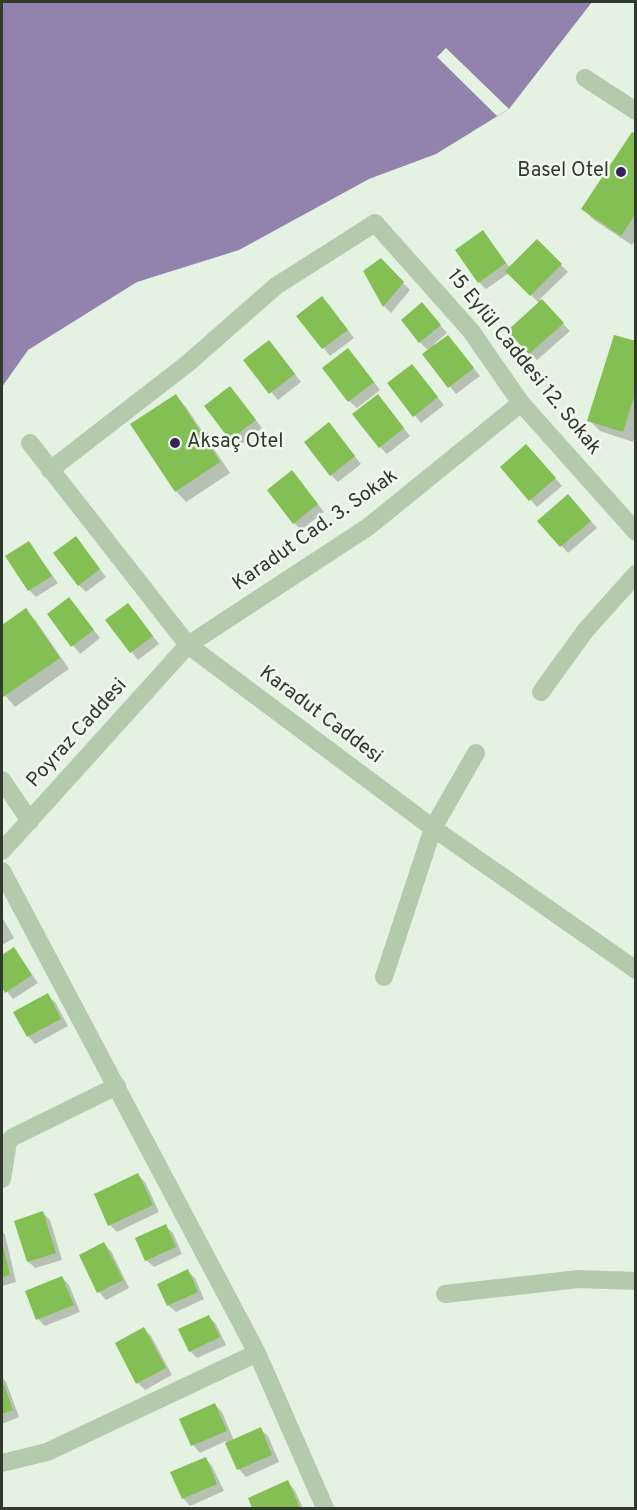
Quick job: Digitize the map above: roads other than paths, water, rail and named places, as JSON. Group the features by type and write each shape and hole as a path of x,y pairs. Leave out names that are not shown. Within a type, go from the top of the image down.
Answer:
{"street":[{"path":"585,78 636,111"},
{"name":"15 Eylül Caddesi 12. Sokak","path":"50,470 187,364 276,286 375,224 471,331 521,403 636,532"},
{"name":"Karadut Cad. 3. Sokak","path":"188,645 368,527 521,403"},
{"name":"Karadut Caddesi","path":"30,443 188,645 433,828 636,970"},
{"path":"541,692 585,631 636,574"},
{"name":"Poyraz Caddesi","path":"2,851 188,645"},
{"path":"384,977 433,828 476,753"},
{"path":"2,780 30,821"},
{"path":"2,871 257,1353 325,1509"},
{"path":"2,1179 8,1142 13,1137 117,1086"},
{"path":"445,1294 579,1279 636,1281"},
{"path":"2,1463 47,1452 257,1353"}],"place":[{"name":"Basel Otel","path":"621,172"},
{"name":"Aksaç Otel","path":"175,443"}]}
